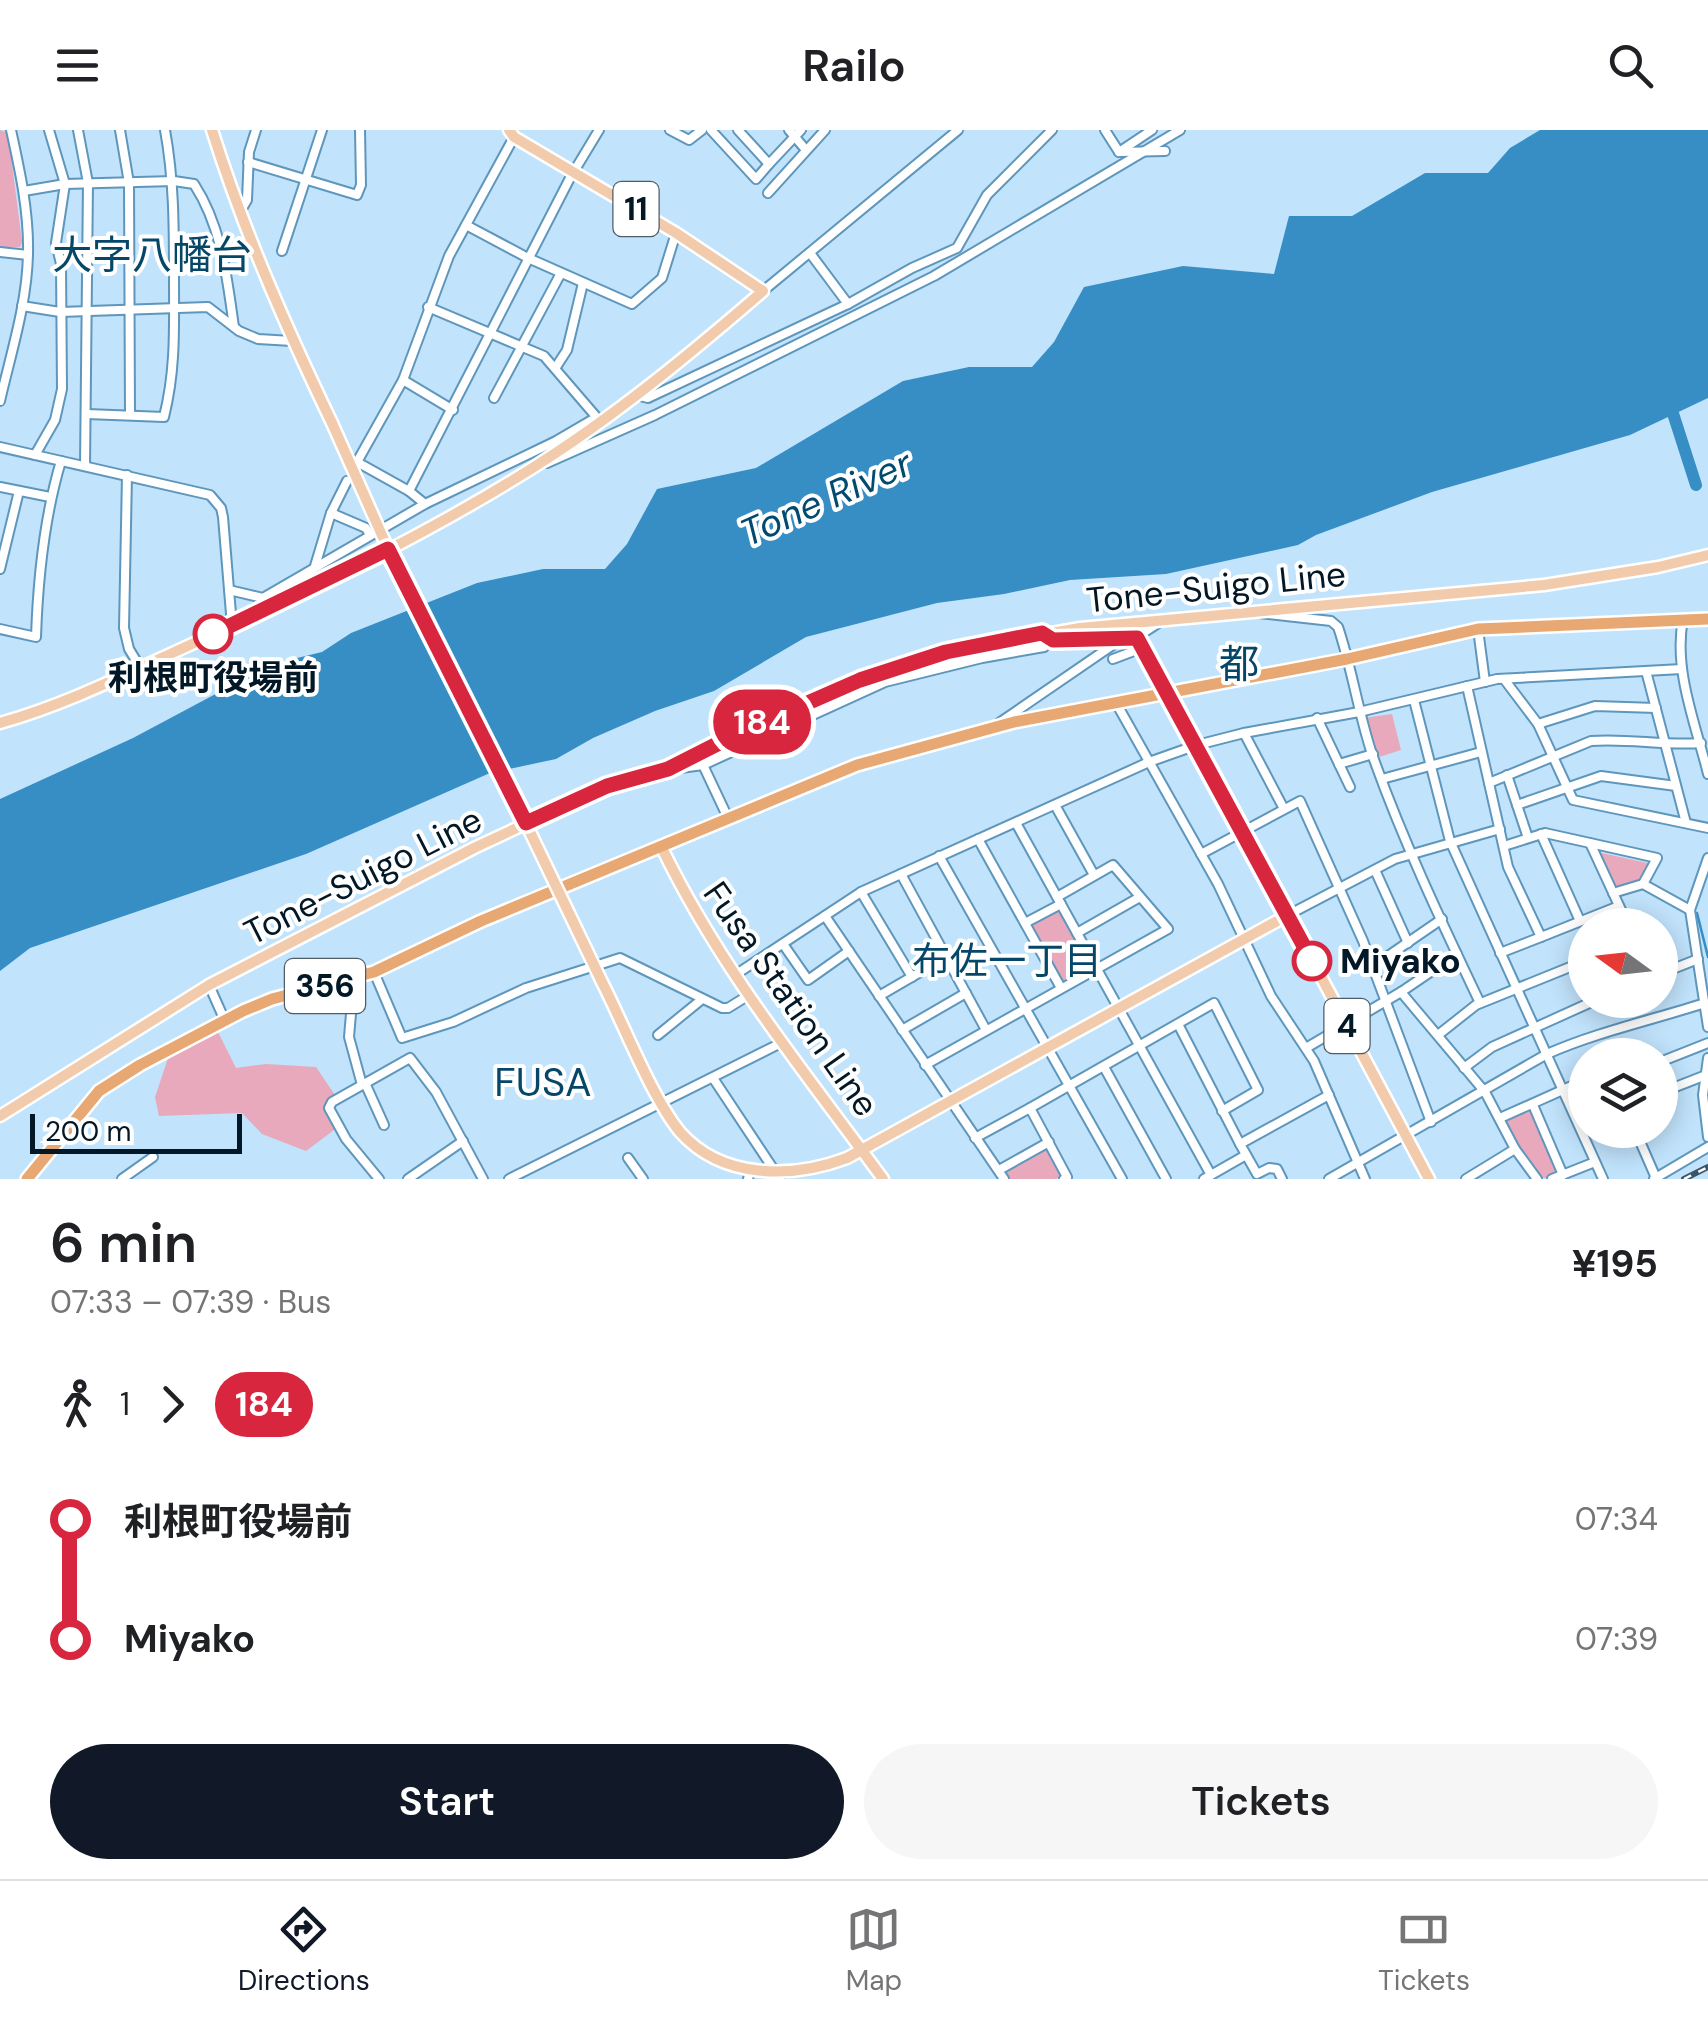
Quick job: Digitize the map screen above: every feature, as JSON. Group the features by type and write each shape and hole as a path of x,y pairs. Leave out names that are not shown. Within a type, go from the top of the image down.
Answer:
{"highway":[{"name":"356","path":"28,1179 99,1091 224,1020 272,1000 374,972 481,922 858,765 995,726 1478,629 1708,619"}],"main road":[{"path":"212,130 240,214 292,340 394,561 664,1104 677,1128 696,1148 748,1177 780,1179 821,1170 1288,916"},
{"name":"11","path":"512,133 763,291"},
{"path":"0,723 68,700 232,626 533,467 636,395 763,291"},
{"name":"Tone-Suigo Line","path":"0,1116 209,986 525,819 607,786 668,769 892,668 946,652 1042,633 1255,609 1544,585 1708,555"},
{"name":"Fusa Station Line","path":"660,846 690,906 734,975 883,1179"},
{"name":"4","path":"1288,916 1429,1179"}],"street":[{"path":"0,401 22,306 28,254 24,191 12,130"},
{"path":"35,455 55,420 62,390 61,264 56,242 65,184 48,130"},
{"path":"78,130 88,183 85,466"},
{"path":"120,130 129,183 130,415"},
{"path":"87,414 164,417 173,380 174,308 174,182 165,130"},
{"path":"240,214 247,200 248,162 256,130"},
{"path":"282,251 322,130"},
{"path":"248,162 356,195 361,186 360,130"},
{"path":"409,491 528,258 599,130"},
{"path":"670,130 690,140 702,130"},
{"path":"711,130 756,179 795,132 806,150"},
{"path":"738,130 769,164"},
{"path":"768,193 825,130"},
{"path":"763,291 958,130"},
{"path":"636,395 648,398 957,248 988,195 1052,130"},
{"path":"1105,130 1119,152"},
{"path":"1119,152 1152,130"},
{"path":"533,467 656,415 934,276 1180,130"},
{"path":"424,504 409,491 357,462 403,380 449,256 512,133"},
{"path":"1119,152 1164,151"},
{"path":"24,191 88,183 194,184 212,216 234,327"},
{"path":"466,225 561,274 632,304 662,278 676,233"},
{"path":"0,252 28,254"},
{"path":"810,253 848,304"},
{"path":"494,398 561,274"},
{"path":"556,367 567,350 582,283"},
{"path":"22,306 60,312 208,307 258,339 292,340"},
{"path":"428,307 544,356 599,420"},
{"path":"403,380 453,410"},
{"path":"229,590 263,598 424,504 592,420 599,420"},
{"path":"0,448 202,492 216,500 223,517 232,626"},
{"path":"0,628 36,637 38,569 46,546 50,498 61,461"},
{"path":"127,475 124,628 140,667"},
{"path":"315,566 331,514 347,481"},
{"path":"0,488 50,498"},
{"path":"0,570 19,491"},
{"path":"331,514 366,528 370,535"},
{"path":"1255,609 1268,617 1331,621 1338,626 1358,712 1382,779 1410,853 1480,1004"},
{"path":"1042,633 1053,640 1137,638 1166,618"},
{"path":"1683,619 1682,669 1708,774"},
{"path":"1478,629 1484,682"},
{"path":"995,726 1123,638"},
{"path":"1137,638 1288,916 1410,853 1500,829"},
{"path":"668,769 703,765 885,682 1044,647"},
{"path":"1113,660 1142,648"},
{"path":"734,975 860,892 1148,762 1197,745 1484,682 1682,669"},
{"path":"1646,671 1686,823"},
{"path":"1504,679 1538,724 1573,800 1708,828"},
{"path":"1466,686 1508,867 1541,937"},
{"path":"1414,700 1450,841 1568,1100"},
{"path":"1116,701 1245,939 1271,996 1306,1048 1365,1179"},
{"path":"1538,724 1595,706 1656,708"},
{"path":"1317,718 1350,787"},
{"path":"1244,733 1284,809"},
{"path":"1489,783 1591,741 1701,744"},
{"path":"703,765 716,745"},
{"path":"1382,779 1481,752"},
{"path":"1339,764 1373,754"},
{"path":"703,765 728,818"},
{"path":"1508,775 1528,838"},
{"path":"1517,805 1567,786 1610,776 1676,786"},
{"path":"1200,854 1300,801 1341,888 1431,1122"},
{"path":"1056,805 1094,875"},
{"path":"1016,823 1141,1046 1208,1177 1246,1156"},
{"path":"1504,846 1541,834 1657,858 1643,884"},
{"path":"1541,834 1574,908"},
{"path":"978,839 1061,988"},
{"path":"1590,843 1619,906 1614,908"},
{"path":"938,856 1122,1179"},
{"path":"1708,858 1690,910 1708,1027"},
{"path":"926,1065 1168,929 1113,865 1025,923"},
{"path":"1375,870 1408,943"},
{"path":"901,874 986,1030"},
{"path":"1613,893 1640,883 1690,910"},
{"path":"860,892 912,976"},
{"path":"1077,933 1140,898"},
{"path":"825,916 1001,1175 1049,1142"},
{"path":"1372,968 1442,919"},
{"path":"1500,953 1568,927"},
{"path":"783,944 808,980 849,951"},
{"path":"1306,1048 1456,954"},
{"path":"878,996 946,957"},
{"path":"374,972 402,1038 452,1022 526,988 620,958 701,1000 728,1008 749,995"},
{"path":"1678,967 1698,959"},
{"path":"1438,1035 1480,1004 1568,968"},
{"path":"354,979 349,1037 363,1084 384,1125"},
{"path":"209,986 224,1020"},
{"path":"1401,992 1485,1092 1515,1149 1537,1179"},
{"path":"902,1030 966,993"},
{"path":"658,1035 701,1000"},
{"path":"1329,1179 1547,1054 1704,1002"},
{"path":"976,1138 1214,1004 1258,1090 1222,1111"},
{"path":"1464,1068 1492,1047 1568,1012"},
{"path":"1178,1024 1257,1174 1277,1169 1282,1179"},
{"path":"509,1179 784,1042"},
{"path":"1678,1055 1708,1043"},
{"path":"1708,1058 1703,1095 1708,1138"},
{"path":"379,1179 346,1138 329,1108 332,1102 406,1060 415,1060 436,1092 483,1179"},
{"path":"1104,1067 1166,1179"},
{"path":"1678,1085 1706,1075"},
{"path":"713,1078 780,1179"},
{"path":"1500,1118 1568,1090"},
{"path":"1240,1144 1329,1095"},
{"path":"1532,1105 1563,1175"},
{"path":"1030,1108 1067,1178"},
{"path":"408,1179 463,1142"},
{"path":"1590,1148 1603,1179"},
{"path":"1642,1148 1655,1178 1708,1148"},
{"path":"1466,1179 1515,1149"},
{"path":"122,1179 153,1157"},
{"path":"628,1158 643,1179"},
{"path":"1552,1179 1595,1162"},
{"path":"532,1167 540,1179"}],"shaded area":[{"path":"0,130 8,133 20,247 0,247"},
{"path":"1392,714 1401,750 1376,758 1364,718"},
{"path":"1597,852 1652,864 1643,883 1614,891"},
{"path":"1059,907 1091,964 1063,983 1030,923"},
{"path":"217,1030 236,1068 266,1064 316,1067 339,1101 330,1110 338,1127 306,1151 262,1134 242,1113 159,1116 155,1097 169,1055"},
{"path":"1533,1105 1563,1175 1537,1179 1500,1118"},
{"path":"1048,1146 1063,1175 1056,1179 1009,1179 1003,1171"}],"water":[{"name":"Tone River","path":"1540,130 1708,130 1708,398 1630,435 1432,492 1298,545 1166,574 1070,580 937,603 806,637 714,691 655,711 556,759 490,773 306,854 30,948 0,971 0,799 133,738 255,673 322,652 351,633 477,583 543,569 605,569 627,544 657,489 756,468 903,381 969,367 1032,367 1054,342 1084,287 1183,266 1274,274 1289,216 1352,216 1425,173 1488,173 1510,148"}],"pier":[{"path":"423,600 511,774 497,777 408,606"}],"waterway":[{"path":"1669,401 1696,485"},
{"path":"1697,913 1708,957"}],"railway":[{"path":"1684,1179 1708,1167"}],"bus line":[{"name":"184","path":"213,634 388,549 526,823 607,786 668,769 741,732 892,668 946,652 1042,633 1053,640 1137,638 1312,961"}],"place":[{"name":"利根町役場前","path":"213,634"},
{"name":"Miyako","path":"1312,961"}],"district":[{"name":"大字八幡台","path":"152,255"},
{"name":"都","path":"1239,664"},
{"name":"布佐一丁目","path":"1007,961"},
{"name":"FUSA","path":"543,1082"}]}
